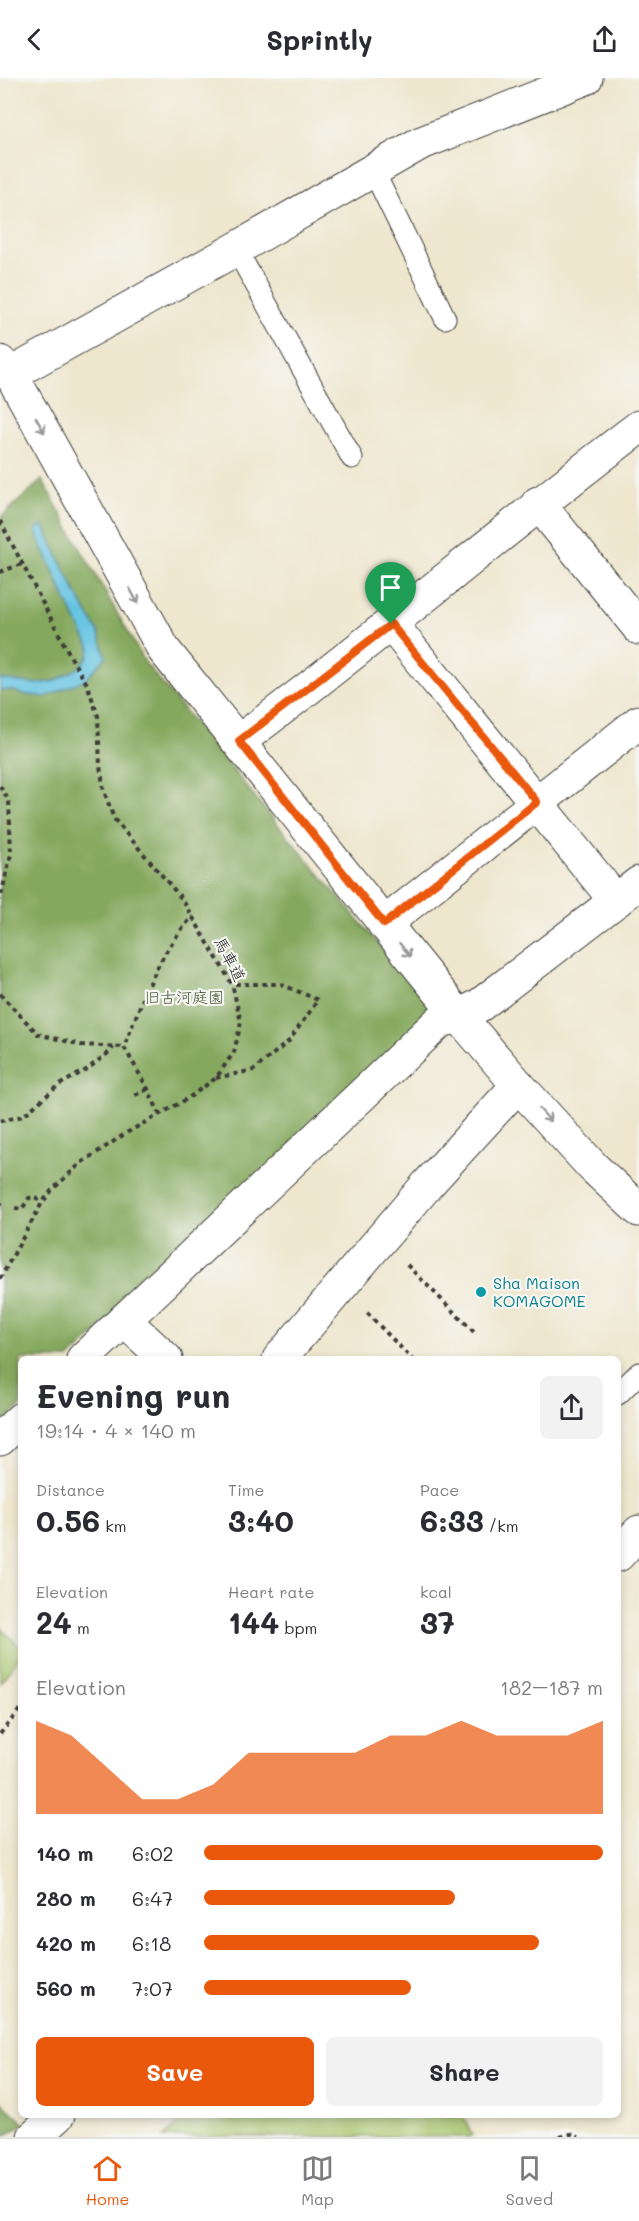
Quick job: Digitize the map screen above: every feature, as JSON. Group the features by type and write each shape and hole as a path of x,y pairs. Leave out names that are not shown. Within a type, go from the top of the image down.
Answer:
{"street":[{"path":"586,78 419,144 236,249 6,368 164,650 459,1016 593,1167 639,1210"},
{"path":"239,741 391,624 538,503 639,427"},
{"path":"538,503 639,628"},
{"path":"86,1356 440,1021 459,1016 480,1005 627,892 537,802 391,624"},
{"path":"384,924 639,722"},
{"path":"282,1356 427,1185 518,1085"},
{"path":"124,1320 163,1356"},
{"path":"0,1439 18,1422"},
{"path":"621,1552 639,1532"},
{"path":"34,2137 55,2118"}],"lane":[{"path":"373,170 445,318"},
{"path":"236,249 352,458"},
{"path":"621,1391 639,1373"}],"path":[{"name":"馬車道","path":"0,520 87,684 98,716 100,766 104,791 114,819 182,898 232,984 241,1022 234,1052 216,1078 188,1099 81,1163 51,1190 0,1279"},
{"path":"0,572 22,564"},
{"path":"0,786 9,801 11,854 0,900"},
{"path":"124,1047 156,968 175,937 193,916"},
{"path":"216,1078 254,1070 289,1041 318,1000 280,984 232,984"},
{"path":"0,994 38,1035 81,1045 124,1047"},
{"path":"0,1121 23,1116 59,1085 86,1070 113,1047"},
{"path":"124,1047 160,1115"},
{"path":"135,1095 148,1089"},
{"path":"15,1208 22,1209 29,1198 35,1197 42,1203"},
{"path":"382,1238 476,1334"},
{"path":"341,1287 409,1356"},
{"path":"0,1734 18,1711"},
{"path":"560,2137 571,2134 579,2137"}],"green space":[{"name":"旧古河庭園","path":"42,480 146,664 436,1012 72,1356 18,1356 18,1409 0,1426 0,518"},
{"path":"0,1627 18,1645 18,1659 0,1683"},
{"path":"0,2101 25,2124 0,2137"},
{"path":"185,2118 464,2118 473,2135 469,2137 164,2137"}],"water":[{"path":"43,525 79,599 98,631 106,657 86,679 46,697 21,694 12,690 0,691 0,679 35,684 55,681 77,669 88,657 90,648 35,530"}],"place":[{"name":"Sha Maison KOMAGOME","path":"481,1292"}],"route":[{"path":"391,624 537,802 384,924 239,741 391,624"}]}
